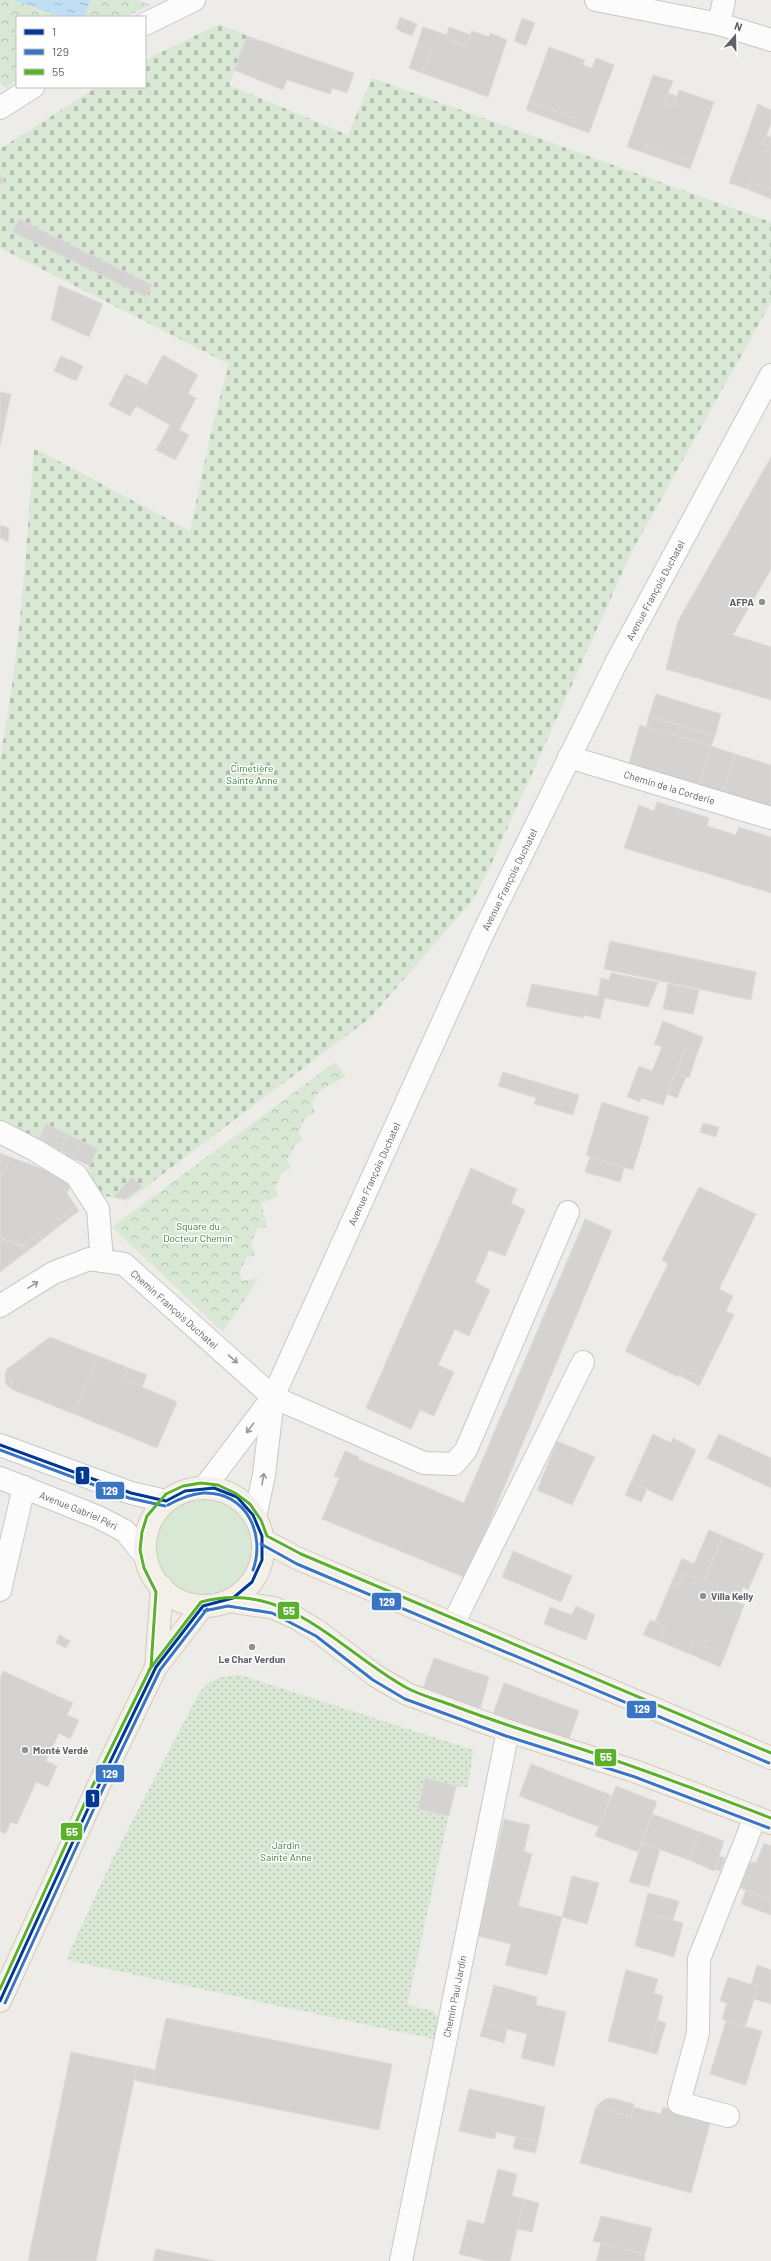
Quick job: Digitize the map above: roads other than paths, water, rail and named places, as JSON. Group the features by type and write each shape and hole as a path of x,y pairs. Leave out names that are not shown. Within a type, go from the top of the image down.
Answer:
{"main road":[{"path":"228,1601 244,1591 256,1577 263,1559 263,1540 255,1517 242,1501 225,1491 204,1488 184,1491 166,1501 156,1512 148,1527 145,1542 146,1557 152,1574 162,1587 181,1600 203,1606 228,1601 274,1608 296,1618 319,1632 376,1676 408,1694 508,1731 637,1772 763,1820"},
{"path":"263,1540 299,1559 771,1758"},
{"path":"156,1667 162,1587"},
{"path":"0,2001 97,1789 156,1667 203,1606"}],"street":[{"path":"146,24 194,0"},
{"path":"596,0 719,24 771,40"},
{"path":"719,24 724,0"},
{"path":"0,108 31,88"},
{"name":"Avenue François Duchatel","path":"204,1488 273,1397 484,931 616,663 771,375"},
{"name":"Chemin de la Corderie","path":"569,757 771,818"},
{"path":"0,1132 35,1150 76,1175 98,1209 102,1261"},
{"name":"Chemin François Duchatel","path":"0,1306 53,1272 89,1258 124,1264 273,1397 424,1463 454,1464 466,1450 568,1212"},
{"path":"453,1624 584,1362"},
{"name":"Avenue François Duchatel","path":"255,1517 264,1475 273,1397"},
{"path":"0,1445 131,1493 166,1501"},
{"name":"Avenue Gabriel Péri","path":"0,1478 98,1517 125,1531 146,1557"},
{"path":"0,1590 24,1488"},
{"name":"Chemin Paul Jardin","path":"401,2261 508,1731"},
{"path":"728,2116 679,2103 698,2034 699,1959 763,1820"}],"water":[{"path":"15,0 90,0 84,16 59,16"}],"place":[{"name":"AFPA","path":"762,602"},
{"name":"Villa Kelly","path":"703,1596"},
{"name":"Le Char Verdun","path":"252,1647"},
{"name":"Monté Verdé","path":"25,1750"}],"park label":[{"name":"Cimetière Sainte Anne","path":"252,774"},
{"name":"Square du Docteur Chemin","path":"198,1232"},
{"name":"Jardin Sainte Anne","path":"286,1850"}]}
